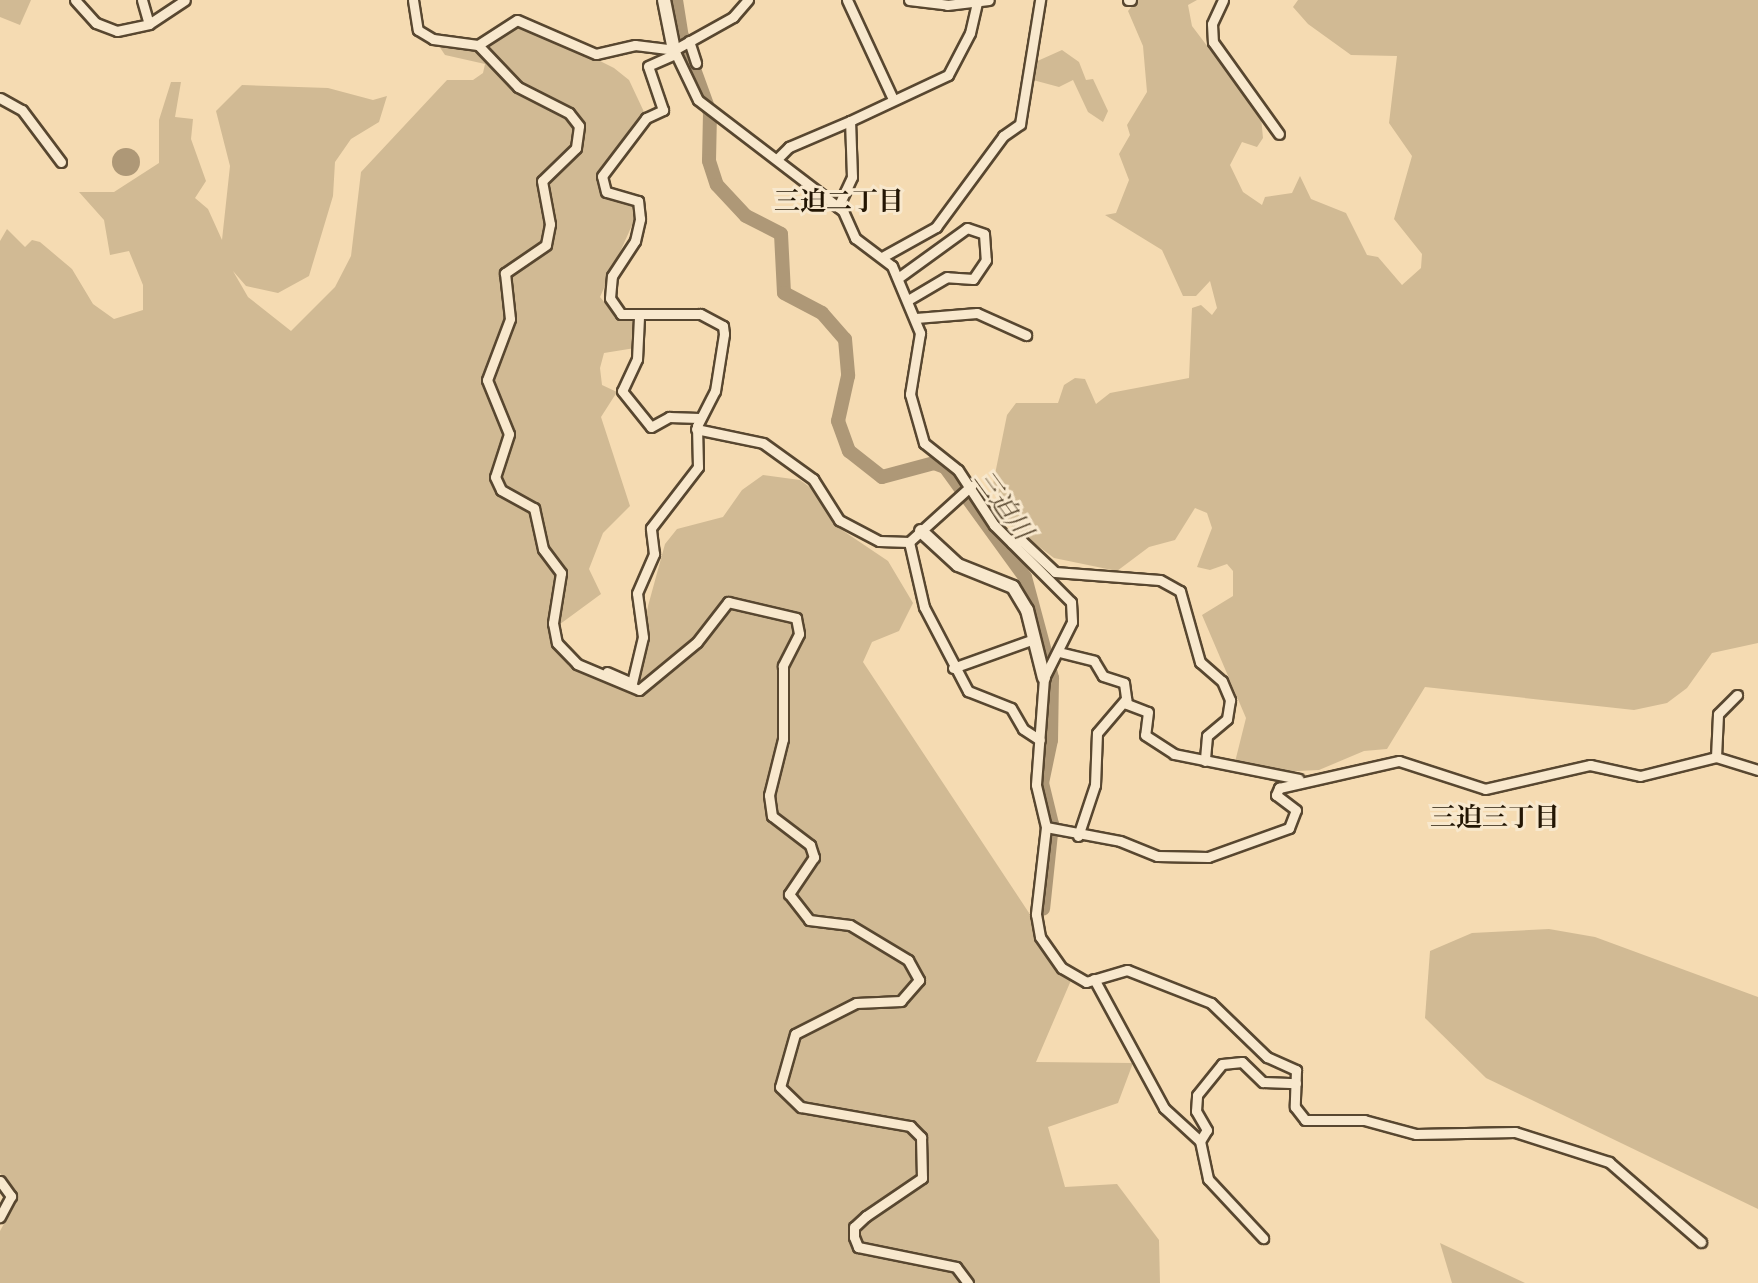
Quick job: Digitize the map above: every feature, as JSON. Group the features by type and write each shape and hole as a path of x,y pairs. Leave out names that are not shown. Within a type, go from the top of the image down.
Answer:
{"street":[{"path":"75,0 109,29 149,24 185,0"},
{"path":"142,0 149,24"},
{"path":"413,0 418,30 433,39 478,45 518,87 569,113 579,126 576,148 542,181 550,224 546,245 505,273 510,319 487,380 509,434 495,477 501,490 534,508 543,549 561,573 553,623 557,643 577,664 632,683 643,637 637,593 654,554 651,528 693,480 700,456 696,429 715,391 723,326 685,312 639,317 618,311 610,292 615,270 635,241 638,201 609,194 601,179 646,118 663,110 640,46"},
{"path":"664,0 676,51 704,104 838,207 859,242 884,256 898,278 920,333 910,394 914,418 924,443 1012,543 1071,602 1072,622 1049,672 1040,740 1036,785 1050,828 1036,914 1040,937 1072,978 1094,979 1127,970 1211,1003 1267,1057 1292,1065 1296,1083 1295,1107 1305,1120 1364,1120 1416,1134 1515,1132 1609,1162 1701,1242"},
{"path":"648,66 733,17 748,0"},
{"path":"847,0 893,99"},
{"path":"909,0 989,0"},
{"path":"884,256 936,227 1003,136 1020,124 1040,0"},
{"path":"1223,0 1212,24 1213,42 1279,134"},
{"path":"778,158 789,147 948,75 970,33 977,2"},
{"path":"478,45 517,20 596,54 640,46 676,51"},
{"path":"689,41 696,63"},
{"path":"0,98 22,110 61,162"},
{"path":"838,207 852,177 850,121"},
{"path":"898,278 967,228 984,234 986,260 973,279 947,277 908,300"},
{"path":"916,318 977,313 1026,335"},
{"path":"639,317 637,359 622,391 651,427 669,417 699,418"},
{"path":"696,429 763,443 813,479 839,520 879,541 909,542 967,489"},
{"path":"921,531 958,565 1013,587 1049,672"},
{"path":"1012,543 1022,541 1055,572 1160,580 1180,591 1200,662 1222,681 1230,700 1227,719 1207,736 1205,761"},
{"path":"909,542 924,607 938,623 953,668 968,691 1011,708 1023,729 1040,740"},
{"path":"605,672 626,689 644,688 733,600 756,610 790,613 798,621 799,634 783,666 783,739 769,795 772,816 810,845 814,857 789,894 809,920 850,925 908,960 919,980 901,1001 856,1003 795,1034 780,1087 801,1107 910,1126 921,1137 922,1178 866,1216 854,1227 854,1237 858,1247 956,1267 968,1283"},
{"path":"953,668 1034,639"},
{"path":"1059,652 1094,661 1103,676 1124,683 1126,699 1097,733 1095,785 1078,836"},
{"path":"1716,757 1718,714 1737,695"},
{"path":"1126,699 1148,712 1149,740 1205,761 1299,779"},
{"path":"1050,828 1078,836 1120,841 1157,856 1208,857 1289,828 1296,810 1275,792 1299,779 1399,761 1471,788 1489,789 1562,769 1590,765 1640,776 1716,757 1758,770"},
{"path":"1094,979 1164,1108 1200,1141 1208,1179 1263,1238"},
{"path":"1200,1141 1207,1130 1196,1111 1197,1095 1222,1064 1242,1062 1263,1082 1296,1083"},
{"path":"0,1181 11,1196 0,1217"}],"shaded area":[{"path":"0,0 31,0 20,25 0,17"},
{"path":"1137,0 1197,0 1188,5 1192,26 1261,117 1263,138 1257,147 1242,142 1230,165 1243,192 1262,205 1265,197 1292,193 1300,176 1311,199 1346,213 1367,255 1378,257 1402,285 1421,268 1422,254 1394,219 1412,156 1389,123 1397,56 1351,55 1308,24 1293,7 1298,0 1758,0 1758,643 1712,653 1687,688 1667,703 1634,710 1425,687 1387,749 1364,751 1319,770 1277,772 1235,762 1246,718 1202,615 1233,596 1233,571 1227,564 1210,570 1197,567 1212,528 1207,513 1195,508 1175,540 1149,547 1117,571 1054,558 1006,522 993,484 1007,415 1016,403 1058,403 1064,385 1075,378 1085,379 1096,404 1110,393 1189,378 1192,308 1201,305 1212,315 1217,308 1210,281 1196,296 1183,296 1162,250 1105,215 1116,213 1129,180 1119,154 1130,135 1127,125 1147,92 1143,46 1128,11"},
{"path":"513,24 526,24 614,68 629,80 645,114 597,180 602,194 634,203 637,214 600,297 615,315 638,321 635,348 604,353 600,368 602,385 617,392 601,417 630,506 603,533 589,569 601,594 552,630 554,646 569,666 636,692 648,606 665,544 677,529 723,517 742,490 763,475 800,480 815,491 833,524 888,561 913,603 899,631 872,642 863,662 1072,978 1036,1062 1133,1063 1118,1103 1048,1127 1065,1187 1117,1184 1159,1240 1160,1283 0,1283 0,1231 18,1198 0,1173 0,241 7,229 25,247 32,240 40,242 72,269 93,304 114,319 143,310 143,285 129,251 110,255 104,220 79,192 114,192 159,163 159,120 171,82 181,82 175,117 193,119 191,139 206,181 195,198 208,209 222,240 230,166 216,111 242,85 328,88 373,100 387,96 379,122 351,139 335,162 333,196 309,276 278,293 246,286 233,271 248,297 291,331 335,287 351,256 361,172 447,80 473,80 483,73 485,64 445,55 439,46 477,47"},
{"path":"1062,50 1079,62 1086,80 1093,79 1108,111 1103,122 1088,112 1073,80 1059,87 1033,80 1033,63"},
{"path":"126,148 136,152 140,162 136,172 126,176 116,172 112,162 116,152"},
{"path":"1549,929 1595,937 1758,997 1758,1209 1486,1078 1425,1018 1430,951 1472,933"},
{"path":"1440,1243 1525,1283 1452,1283"}],"waterway":[{"name":"三迫川","path":"676,0 682,36 710,113 709,161 717,185 746,216 781,234 784,293 822,313 845,339 848,376 838,421 849,451 882,477 934,463 945,467 1025,577 1052,678 1051,740 1042,783 1052,824 1043,909"}],"district":[{"name":"三迫二丁目","path":"839,202"},
{"name":"三迫三丁目","path":"1495,818"}]}
